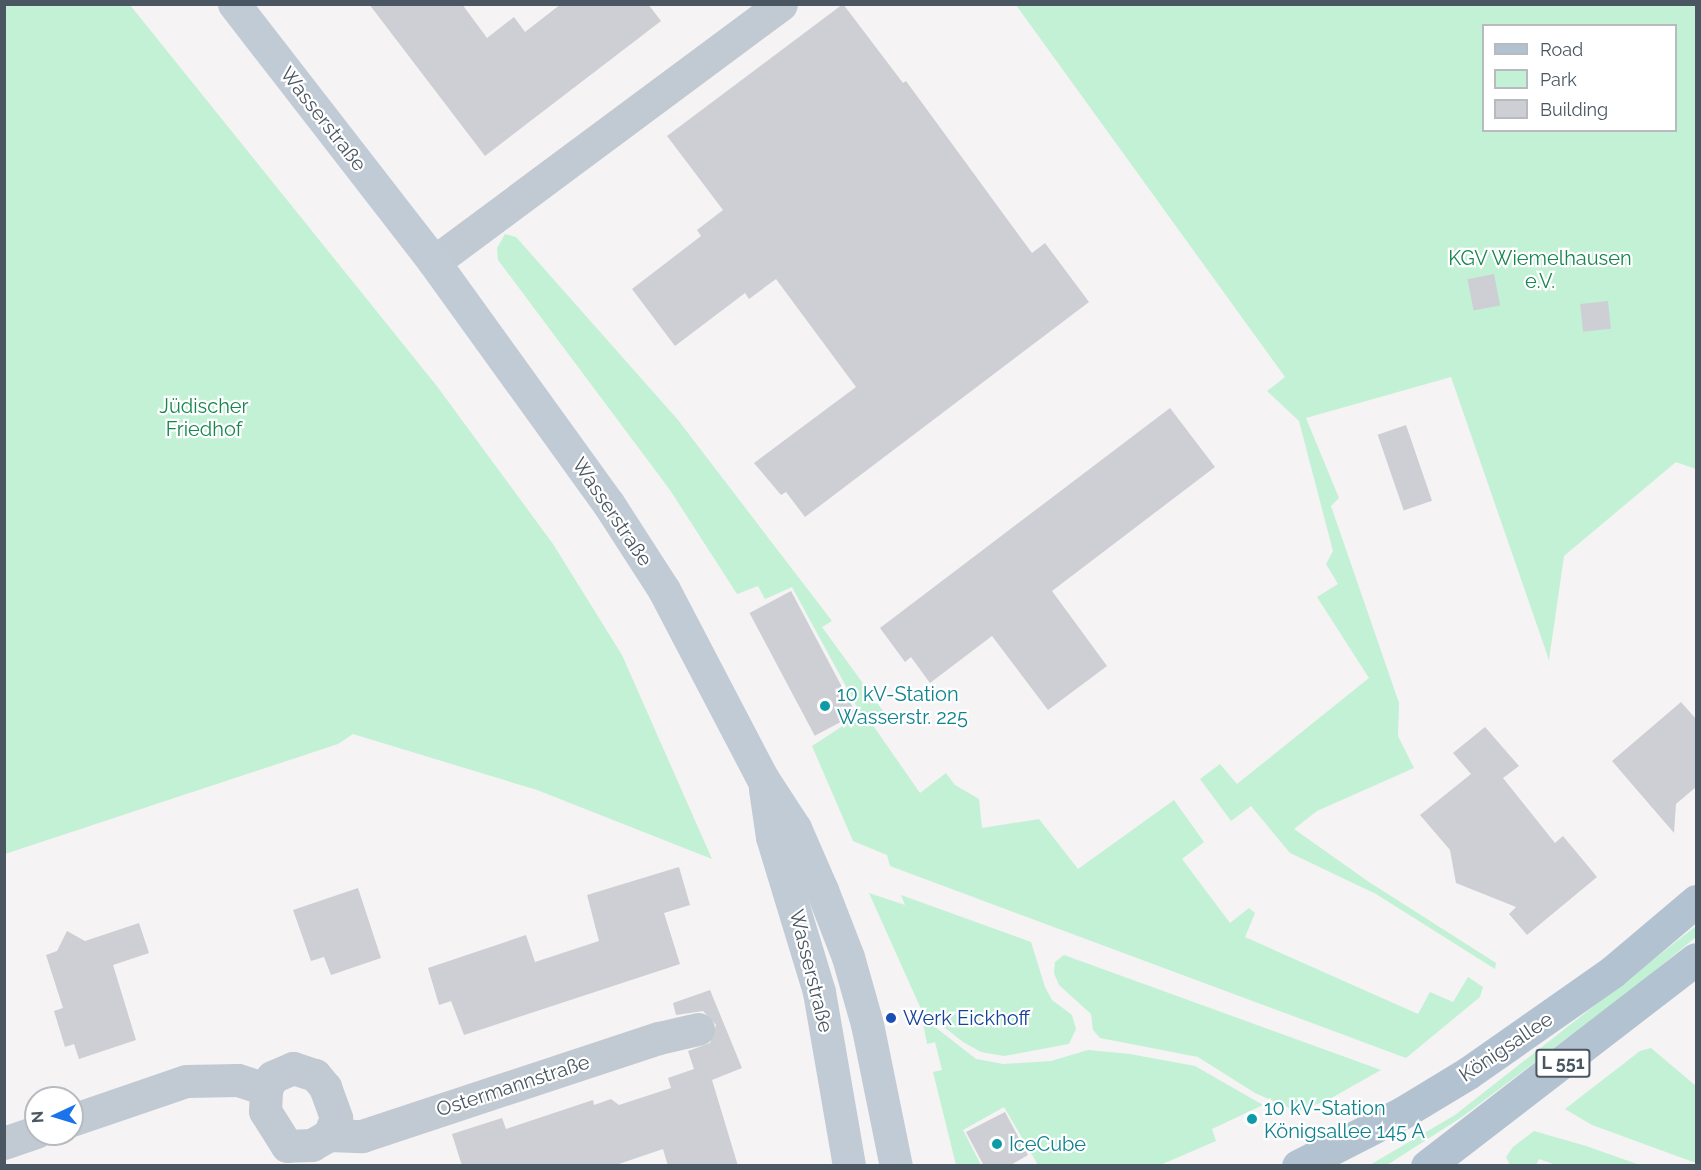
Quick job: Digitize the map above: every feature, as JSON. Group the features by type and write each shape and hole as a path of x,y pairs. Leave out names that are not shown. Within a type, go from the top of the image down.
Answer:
{"main road":[{"name":"Wasserstraße","path":"234,4 434,262 608,503 658,580 763,778 795,828 848,957 894,1152 913,1166"},
{"name":"Wasserstraße","path":"763,778 772,837 819,992 849,1166"},
{"name":"Königsallee","path":"1298,1166 1402,1113 1468,1073 1612,972 1696,901"},
{"name":"L 551","path":"1427,1166 1696,959"}],"street":[{"path":"434,262 781,4"},
{"name":"Ostermannstraße","path":"266,1089 265,1111 287,1146 312,1145 328,1135 362,1136 659,1038 698,1029"},
{"path":"84,1116 186,1082 238,1080 266,1089 272,1077 293,1068 315,1075 325,1087 336,1118 328,1135"},
{"path":"4,1143 24,1136"}],"green space":[{"name":"Jüdischer Friedhof","path":"5,4 130,5 436,385 553,544 622,655 712,859 537,790 353,734 338,744 5,854"},
{"name":"KGV Wiemelhausen e.V.","path":"1016,5 1696,5 1696,469 1676,462 1564,556 1549,660 1451,377 1306,418 1339,498 1331,506 1399,703 1398,736 1414,768 1317,811 1294,829 1369,882 1496,963 1495,969 1376,894 1290,853 1251,806 1231,821 1200,779 1220,764 1237,784 1369,678 1317,597 1338,584 1326,564 1333,551 1299,421 1267,391 1285,377"},
{"path":"505,234 516,237 678,420 832,621 822,627 886,715 872,724 920,793 946,773 955,785 979,799 982,828 1039,819 1078,869 1174,800 1204,842 1182,859 1230,923 1249,908 1255,913 1245,937 1418,1014 1430,992 1453,1002 1468,977 1483,987 1480,997 1406,1058 890,866 887,855 853,841 812,746 861,714 792,587 765,599 758,586 737,594 670,490 498,260 497,248"},
{"path":"869,893 905,905 901,895 1031,942 1045,987 1052,1000 1072,1015 1076,1029 1069,1044 1004,1056 981,1052 963,1042 921,1009"},
{"path":"1696,926 1696,937 1635,987 1462,1117 1387,1165 1368,1166 1455,1115"},
{"path":"1064,955 1381,1070 1326,1101 1296,1111 1255,1093 1198,1057 1100,1038 1093,1030 1091,1014 1059,985 1054,973 1055,962"},
{"path":"923,1023 930,1023 976,1059 1003,1064 1051,1061 1088,1050 1130,1054 1195,1066 1263,1105 1212,1129 1216,1141 1158,1166 1038,1165 1004,1107 963,1130 981,1165 956,1165 933,1072 942,1070 935,1042 927,1044"},
{"path":"1651,1048 1696,1086 1696,1163 1592,1125 1565,1109 1640,1051"},
{"path":"1534,1131 1640,1165 1556,1165 1539,1159 1536,1165 1510,1165 1506,1157 1513,1147"}],"building":[{"path":"369,4 462,4 487,38 514,17 525,32 561,4 648,4 661,21 485,156"},
{"path":"843,4 903,83 906,81 1032,253 1045,243 1089,302 805,517 786,492 781,495 754,463 856,387 776,279 749,299 745,293 675,346 632,289 701,236 697,230 723,210 667,136"},
{"path":"1494,274 1500,305 1474,311 1467,279"},
{"path":"1608,301 1611,329 1583,332 1580,304"},
{"path":"1170,408 1215,467 1052,591 1107,666 1048,710 992,636 930,683 911,657 905,662 880,628"},
{"path":"1406,425 1432,501 1404,510 1378,435"},
{"path":"791,591 856,714 815,736 750,613"},
{"path":"1681,702 1696,719 1696,787 1676,804 1674,833 1612,761"},
{"path":"1485,727 1519,766 1503,778 1555,843 1563,836 1597,877 1527,935 1509,914 1516,907 1456,883 1450,850 1420,815 1471,774 1453,753"},
{"path":"679,867 690,905 664,913 680,964 464,1035 451,1001 439,1005 428,968 526,935 535,962 599,941 587,895"},
{"path":"358,888 381,958 331,975 324,957 311,961 293,910"},
{"path":"139,923 149,953 113,965 136,1040 79,1059 74,1044 65,1047 54,1011 63,1008 46,955 57,951 67,931 85,941"},
{"path":"710,990 742,1068 712,1080 738,1166 668,1166 663,1149 613,1166 462,1166 452,1134 502,1118 506,1129 593,1100 594,1105 611,1099 619,1105 671,1088 668,1078 694,1069 688,1051 710,1043 716,1025 703,1011 676,1015 673,1003"},
{"name":"IceCube","path":"1005,1112 1028,1155 1009,1166 984,1166 966,1132"}],"place":[{"name":"10 kV-Station Wasserstr. 225","path":"825,706"},
{"name":"Werk Eickhoff","path":"891,1018"},
{"name":"10 kV-Station Königsallee 145 A","path":"1252,1119"},
{"name":"IceCube","path":"997,1144"}]}
